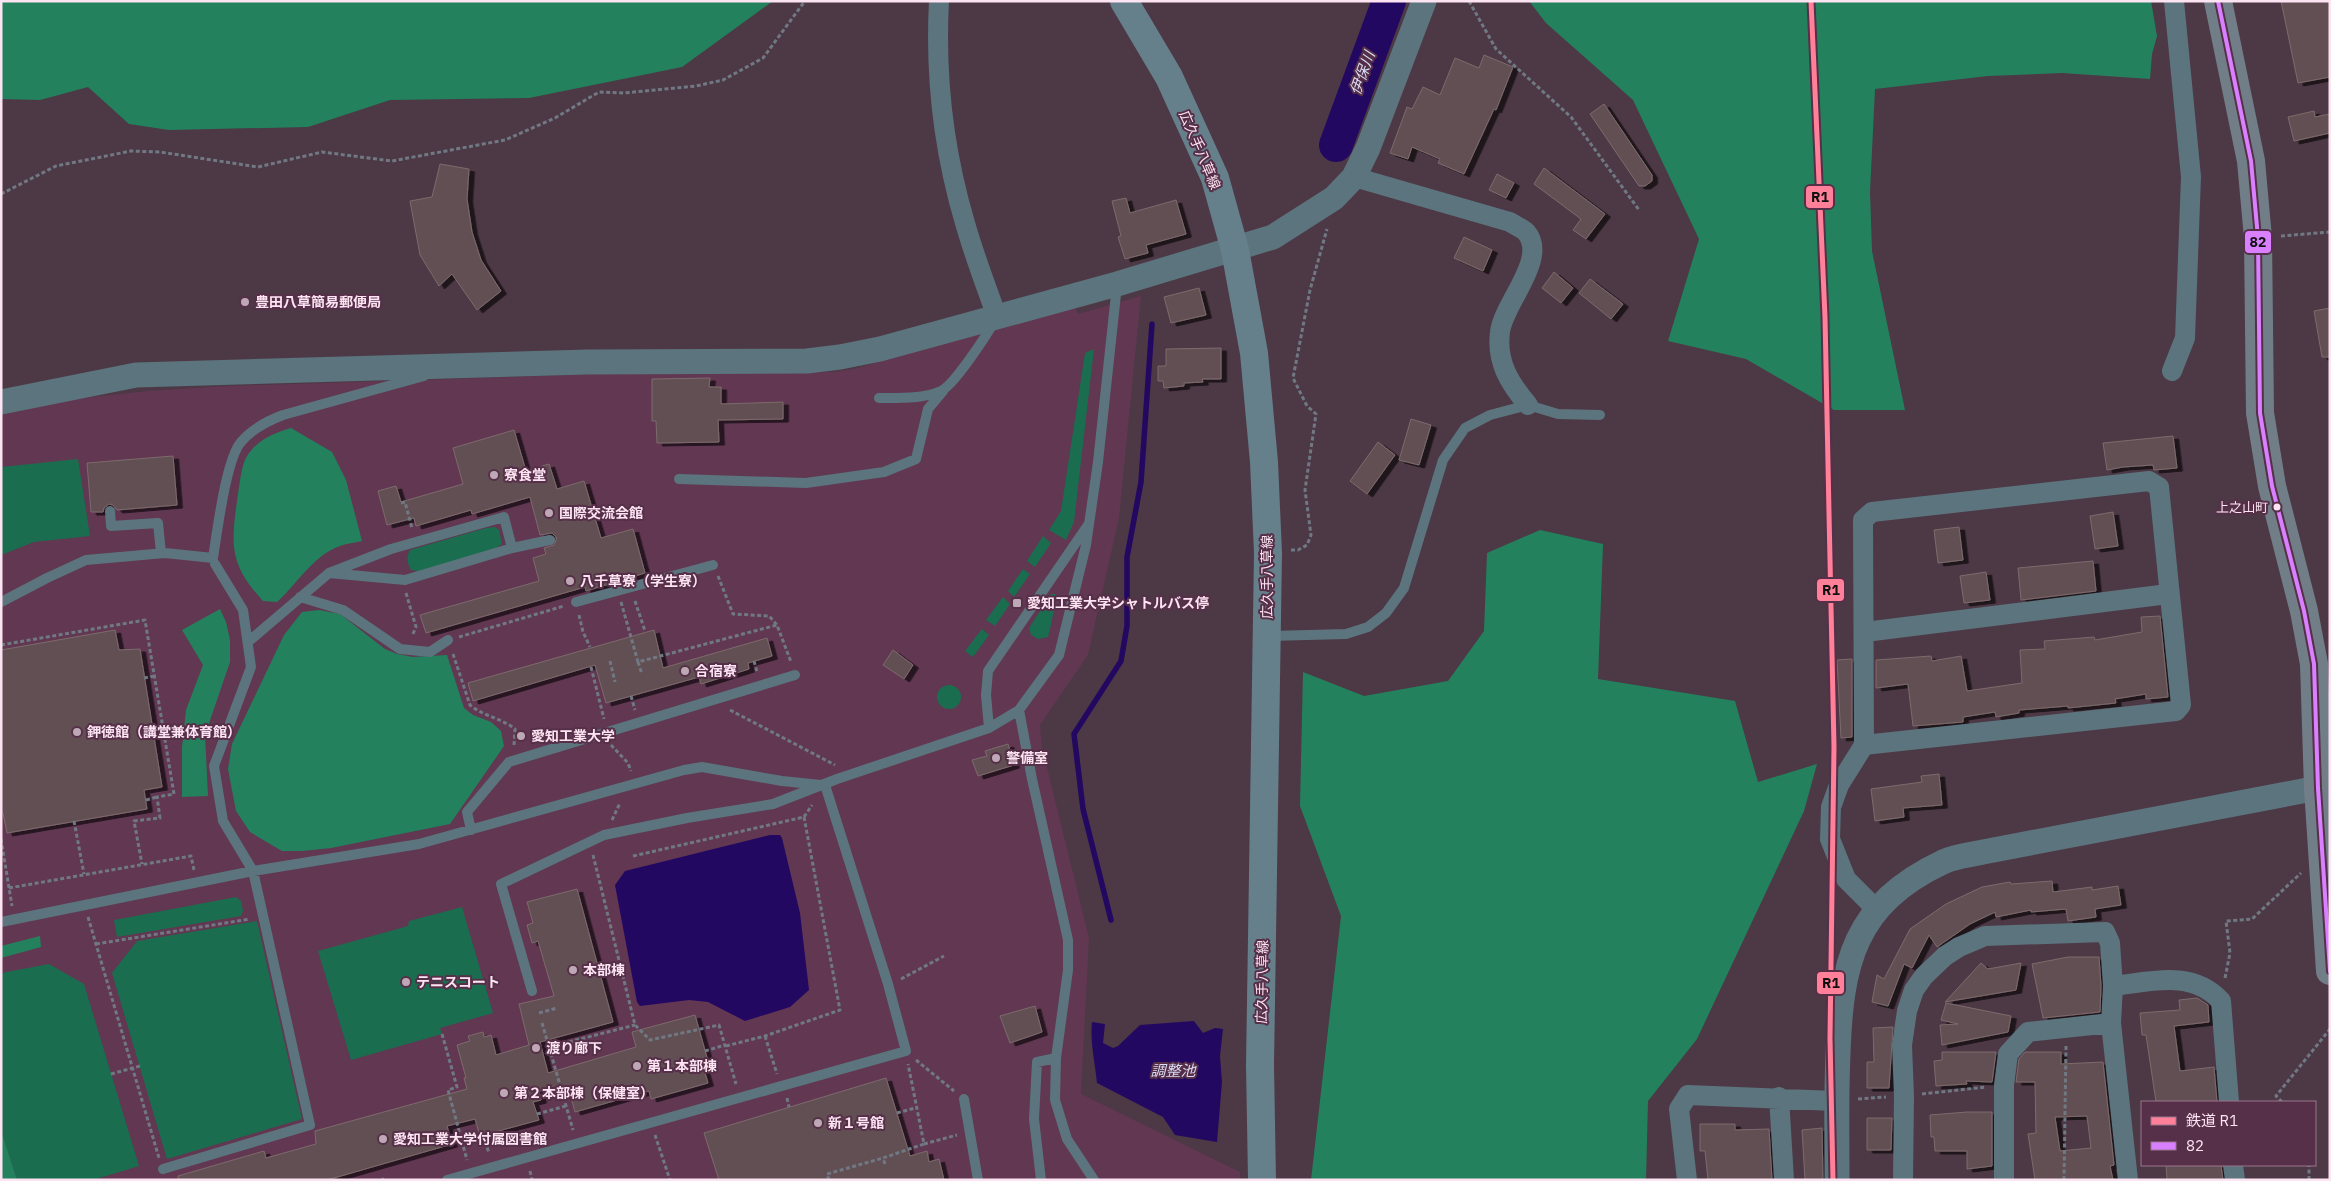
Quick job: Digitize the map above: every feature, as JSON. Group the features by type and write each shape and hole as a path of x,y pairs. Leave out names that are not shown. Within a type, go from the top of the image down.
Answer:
{"highway":[{"path":"2218,1 2250,161 2258,238 2260,413 2272,486 2304,611 2322,663 2318,788 2330,971"}],"main road":[{"name":"広久手八草線","path":"1124,1 1169,77 1214,178 1235,250 1254,352 1264,462 1268,553 1260,1065 1262,1180"}],"street":[{"path":"939,1 937,57 952,168 965,222 997,317"},
{"path":"1,402 136,375 588,362 807,361 880,349 1118,284 1273,237 1334,198 1354,177 1368,148 1424,1"},
{"path":"2172,371 2185,338 2191,177 2174,1"},
{"path":"1354,177 1510,222 1526,232 1532,247 1531,265 1505,314 1500,332 1500,352 1504,372 1512,386 1528,405"},
{"path":"1864,745 2176,711 2181,705 2158,488 2149,481 1872,512 1863,520 1865,632 1864,745 1839,785 1831,808 1830,839 1846,880 1877,910"},
{"path":"1865,632 2168,594"},
{"path":"1837,1180 1836,1101 1839,1008 1848,962 1867,922 1902,885 1944,861 2318,788"},
{"path":"1903,1180 1904,1096 1902,1045 1907,1011 1914,990 1924,976 1945,956 1959,947 1985,936 2105,932 2110,943 2113,986 2111,1023 2128,1180"},
{"path":"2113,986 2180,980 2193,981 2215,994 2221,1001 2229,1101"},
{"path":"2004,1180 2004,1085 2008,1054 2028,1032 2111,1023"},
{"path":"1687,1180 1679,1109 1688,1094 1836,1101"},
{"path":"1779,1097 1784,1180"},
{"path":"2233,1166 2235,1180"}],"lane":[{"path":"532,991 501,884 604,835 687,818 773,804 847,776 988,728 1019,710 1059,655 1089,523 1118,284"},
{"path":"679,479 806,483 884,472 916,459 928,409 974,355 997,317"},
{"path":"1,602 86,560 161,553 212,558 228,472 240,443 265,422 319,404 457,367"},
{"path":"880,398 914,397 943,390"},
{"path":"1267,636 1346,634 1368,627 1386,613 1404,588 1443,460 1465,428 1490,415 1528,405 1558,414 1600,415"},
{"path":"110,511 111,526 158,523 161,553"},
{"path":"248,642 329,573 391,549 504,517 512,548"},
{"path":"988,728 986,695 988,671 1089,523"},
{"path":"329,573 402,580 512,548 550,540"},
{"path":"163,1169 310,1125 253,871 222,822 214,766 252,667 243,610 215,564"},
{"path":"576,602 713,565"},
{"path":"300,598 343,610 400,649 430,652 448,640"},
{"path":"472,830 467,812 508,762 795,675"},
{"path":"1019,710 1032,779 1068,940 1068,970 1056,1058 1055,1100 1067,1139 1094,1180"},
{"path":"1,922 253,871 419,844 684,770 702,767 782,781 825,785"},
{"path":"447,1180 906,1051 888,984 825,785"},
{"path":"1041,1180 1034,1119 1037,1062 1056,1058"},
{"path":"964,1099 978,1180"}],"path":[{"path":"1,194 56,166 138,150 258,167 322,152 392,161 505,140 546,122 599,92 624,93 702,86 723,80 763,58 805,1"},
{"path":"1469,1 1496,49 1571,117 1640,210"},
{"path":"1268,553 1298,550 1307,545 1311,535 1305,490 1316,414 1307,406 1293,378 1310,290 1334,198"},
{"path":"2258,238 2330,232"},
{"path":"401,503 405,502 416,542"},
{"path":"713,565 733,614 769,616 778,624 795,675"},
{"path":"402,580 416,628"},
{"path":"632,588 645,631"},
{"path":"618,592 642,674"},
{"path":"448,640 576,602 583,632 590,648"},
{"path":"1,645 145,620 174,794 146,800"},
{"path":"638,662 778,624"},
{"path":"610,661 615,682"},
{"path":"456,665 470,705 475,710 498,718 514,730 514,747 508,762"},
{"path":"591,667 612,732 611,746 628,762 633,784 604,835"},
{"path":"144,678 155,676"},
{"path":"711,700 826,760 847,776"},
{"path":"142,864 134,822 160,818 157,797"},
{"path":"633,856 804,817 840,1010 765,1036 705,1051"},
{"path":"74,821 84,874"},
{"path":"1,839 9,888 191,856 196,883"},
{"path":"590,842 635,1025 650,1040 719,1025 740,1098"},
{"path":"2221,1001 2230,953 2226,921 2252,919 2322,854"},
{"path":"85,906 163,1169"},
{"path":"96,944 263,916"},
{"path":"915,973 944,956"},
{"path":"539,1013 556,1008"},
{"path":"542,1022 577,1143"},
{"path":"549,1047 635,1025"},
{"path":"2064,1180 2066,1028"},
{"path":"2281,1101 2276,1096 2330,1029"},
{"path":"442,1034 457,1087 448,1090 471,1173"},
{"path":"765,1036 780,1087"},
{"path":"906,1051 964,1099"},
{"path":"906,1051 915,1108 924,1144"},
{"path":"112,1074 140,1066"},
{"path":"562,1093 569,1091"},
{"path":"537,1114 566,1106"},
{"path":"897,1113 915,1108"},
{"path":"650,1123 670,1180"},
{"path":"829,1180 828,1174 924,1144 970,1132"},
{"path":"484,1135 493,1167"},
{"path":"883,1158 885,1164"},
{"path":"2310,1166 2310,1180"}],"shaded area":[{"name":"愛知工業大学","path":"1141,296 1119,518 1088,655 1040,725 1042,747 1089,938 1081,1094 1240,1172 1240,1180 1,1180 1,411 92,397 227,386 601,374 832,372 854,369 1075,307 1078,314"}],"green space":[{"path":"1,1 773,1 682,67 529,98 390,100 308,127 169,130 129,124 88,87 40,100 1,99"},
{"path":"1529,1 2151,1 2157,36 2152,54 2150,79 2062,73 1988,76 1875,89 1870,192 1872,251 1905,410 1834,410 1746,359 1668,341 1699,239 1633,100 1546,23"},
{"path":"1094,349 1074,522 1066,540 1049,530 1061,511 1085,353"},
{"path":"291,428 332,452 346,480 362,541 335,548 326,553 311,565 277,602 263,601 243,575 235,552 234,526 240,480 245,460 251,450 261,441"},
{"path":"78,459 90,536 34,542 1,555 1,467"},
{"path":"495,527 499,530 502,544 493,550 423,572 411,570 408,562 410,550"},
{"path":"1540,530 1603,544 1598,679 1735,701 1758,782 1817,764 1804,811 1697,1039 1648,1101 1646,1180 1311,1180 1341,916 1300,806 1303,672 1364,696 1448,681 1484,631 1487,553"},
{"path":"1043,536 1051,543 1035,567 1027,561"},
{"path":"1023,569 1030,574 1014,597 1008,591"},
{"path":"1051,594 1055,594 1057,598 1048,637 1038,639 1031,635 1029,628"},
{"path":"1003,597 1010,604 995,626 986,620"},
{"path":"220,609 226,622 230,640 230,662 205,735 208,796 182,797 182,748 186,710 203,665 182,630"},
{"path":"319,610 340,614 385,649 397,654 413,657 447,655 464,708 473,715 491,722 501,731 504,746 450,824 331,848 282,851 250,832 236,811 228,769 232,744 284,635 302,612"},
{"path":"982,629 989,635 973,657 965,651"},
{"path":"949,685 958,688 961,697 958,706 949,709 940,706 937,697 940,688"},
{"path":"236,897 241,901 243,911 241,916 117,937 114,920"},
{"name":"テニスコート","path":"462,907 493,1013 440,1028 442,1034 351,1060 318,951 408,926 409,921"},
{"path":"257,921 302,1119 167,1159 112,973 137,941"},
{"path":"40,936 41,947 1,958 1,946"},
{"path":"49,964 84,984 139,1166 93,1180 17,1180 1,1130 1,973"},
{"path":"1,1130 17,1180 1,1180"}],"water":[{"path":"770,835 780,835 782,838 800,913 809,990 790,1007 745,1021 708,1002 689,1000 640,1006 637,1002 615,885 625,871"},
{"name":"調整池","path":"1194,1021 1203,1033 1215,1028 1223,1029 1220,1056 1222,1082 1217,1142 1175,1135 1163,1117 1097,1083 1092,1045 1092,1022 1105,1024 1103,1043 1113,1048 1118,1046 1140,1025"}],"building":[{"path":"2281,1 2330,1 2330,77 2298,83"},
{"path":"1484,55 1513,67 1496,110 1494,109 1464,174 1438,163 1440,159 1412,147 1408,159 1390,153 1407,107 1412,109 1423,87 1440,95 1455,58 1479,68"},
{"path":"1604,104 1652,175 1652,181 1645,186 1639,186 1590,114"},
{"path":"2314,111 2315,117 2330,114 2330,133 2294,141 2288,117"},
{"path":"440,164 469,169 467,199 472,232 481,260 501,291 477,310 452,274 439,286 420,255 410,201 432,197"},
{"path":"1544,168 1605,214 1586,239 1573,230 1581,219 1534,184"},
{"path":"1497,174 1514,183 1506,198 1489,190"},
{"path":"1126,198 1130,213 1176,200 1186,234 1146,245 1148,253 1125,259 1118,237 1121,236 1112,201"},
{"path":"1464,237 1492,250 1483,271 1454,258"},
{"path":"1554,272 1573,288 1561,303 1542,288"},
{"path":"1590,279 1623,304 1611,319 1579,293"},
{"path":"1199,288 1206,315 1171,323 1164,297"},
{"path":"2330,308 2330,357 2322,357 2314,311"},
{"path":"1221,348 1221,379 1202,379 1203,382 1184,383 1184,386 1164,388 1163,381 1158,381 1158,366 1166,366 1166,349"},
{"path":"710,378 709,387 721,387 721,404 783,402 783,419 718,420 719,442 657,443 656,421 652,421 652,379"},
{"path":"1411,419 1431,425 1419,465 1399,460"},
{"path":"514,430 526,471 549,464 557,489 584,481 601,538 633,529 645,573 586,591 585,587 426,633 420,615 539,581 533,558 546,554 544,548 554,545 557,538 552,533 540,535 530,497 472,514 471,510 416,526 414,518 387,525 378,491 396,486 401,502 463,484 453,448"},
{"path":"2173,436 2177,468 2154,470 2153,465 2107,470 2103,443"},
{"path":"1378,442 1395,455 1367,494 1350,481"},
{"path":"173,456 177,505 117,510 113,505 109,504 104,508 103,512 91,512 87,463"},
{"path":"2113,512 2118,546 2095,549 2090,516"},
{"path":"1959,527 1963,560 1938,563 1934,530"},
{"path":"2093,561 2096,591 2021,600 2018,568"},
{"path":"1986,572 1990,600 1964,603 1960,576"},
{"path":"2160,616 2168,697 2146,699 2146,694 2115,699 2116,703 2068,708 2068,706 2019,710 2019,713 1996,717 1995,712 1963,717 1963,722 1913,726 1908,684 1876,688 1876,660 1931,656 1932,661 1961,656 1967,691 2022,683 2020,650 2045,649 2044,641 2094,637 2095,640 2142,632 2141,617"},
{"name":"鉀徳館（講堂兼体育館）","path":"115,630 119,650 140,649 162,787 144,790 147,809 7,833 3,813 1,813 1,650"},
{"path":"654,630 663,668 767,638 772,656 748,663 749,669 701,684 699,677 606,703 595,665 473,701 468,683"},
{"path":"893,650 913,665 904,679 883,665"},
{"path":"1852,659 1852,737 1841,738 1837,660"},
{"name":"警備室","path":"1008,744 1014,765 978,776 972,760 987,756 985,751"},
{"path":"1939,774 1942,805 1903,808 1904,817 1875,821 1871,789 1922,782 1921,776"},
{"path":"2052,881 2053,892 2092,887 2092,890 2118,886 2121,905 2095,909 2096,917 2068,921 2066,909 2031,912 2031,910 1996,917 1995,912 1970,924 1937,947 1929,935 1912,968 1904,964 1888,1006 1872,1002 1877,975 1884,979 1910,929 1946,904 1982,887 2010,882 2011,884"},
{"path":"577,889 613,1022 540,1042 548,1073 636,1047 632,1032 695,1015 708,1061 702,1063 708,1083 651,1099 649,1091 575,1112 568,1086 539,1091 541,1100 533,1102 539,1120 480,1136 475,1119 447,1126 452,1144 327,1180 178,1180 178,1176 264,1151 266,1158 316,1144 315,1131 467,1089 457,1045 470,1041 468,1036 483,1032 484,1037 491,1035 496,1055 529,1045 519,1004 554,996 538,941 532,943 527,925 533,923 527,902"},
{"path":"2068,957 2099,957 2100,1012 2043,1018 2032,964"},
{"path":"1981,963 1988,969 2021,963 2016,990 1945,1002"},
{"path":"2197,998 2208,1005 2209,1022 2174,1026 2180,1071 2214,1067 2217,1101 2156,1101 2146,1035 2142,1035 2140,1013 2180,1010 2179,1000"},
{"path":"1946,1003 2011,1016 2008,1032 1942,1045 1940,1025 1958,1024 1941,1020"},
{"path":"1035,1006 1042,1032 1010,1043 1000,1016"},
{"path":"1893,1027 1889,1088 1867,1088 1867,1062 1874,1062 1873,1028"},
{"path":"1942,1052 1996,1052 1992,1082 1966,1081 1967,1084 1936,1086 1934,1061 1942,1060"},
{"path":"2025,1052 2061,1052 2061,1064 2103,1062 2114,1165 2110,1166 2113,1180 2035,1180 2028,1134 2036,1133 2035,1082 2016,1082 2019,1059","holes":["2087,1116 2091,1148 2060,1151 2055,1117"]},
{"name":"新１号館","path":"886,1078 910,1156 927,1151 929,1162 939,1159 944,1180 719,1180 704,1133"},
{"path":"1992,1112 1992,1166 1967,1169 1967,1151 1935,1151 1934,1137 1931,1137 1930,1115"},
{"path":"1867,1118 1892,1118 1891,1150 1867,1150"},
{"path":"1700,1124 1735,1124 1735,1130 1769,1129 1772,1180 1708,1180 1705,1151 1700,1151"},
{"path":"1822,1128 1823,1180 1805,1180 1802,1130"},
{"path":"2166,1166 2221,1166 2223,1180 2167,1180"}],"waterway":[{"name":"伊保川","path":"1336,145 1389,1"},
{"path":"1111,920 1083,809 1074,734 1121,661 1127,626 1127,557 1141,482 1152,324"}],"rail line":[{"name":"R1","path":"1811,1 1825,317 1834,747 1830,1038 1833,1180"}],"transit line":[{"name":"82","path":"2218,1 2251,161 2258,238 2260,413 2272,486 2304,611 2314,664 2318,788 2330,971"}],"place":[{"name":"豊田八草簡易郵便局","path":"245,302"},
{"name":"寮食堂","path":"494,475"},
{"name":"上之山町","path":"2277,507"},
{"name":"国際交流会館","path":"549,513"},
{"name":"八千草寮（学生寮）","path":"570,581"},
{"name":"愛知工業大学シャトルバス停","path":"1017,603"},
{"name":"合宿寮","path":"685,671"},
{"name":"鉀徳館（講堂兼体育館）","path":"77,732"},
{"name":"愛知工業大学","path":"521,736"},
{"name":"警備室","path":"996,758"},
{"name":"本部棟","path":"573,970"},
{"name":"テニスコート","path":"406,982"},
{"name":"渡り廊下","path":"536,1048"},
{"name":"第１本部棟","path":"637,1066"},
{"name":"第２本部棟（保健室）","path":"504,1093"},
{"name":"新１号館","path":"818,1123"},
{"name":"愛知工業大学付属図書館","path":"383,1139"}]}
